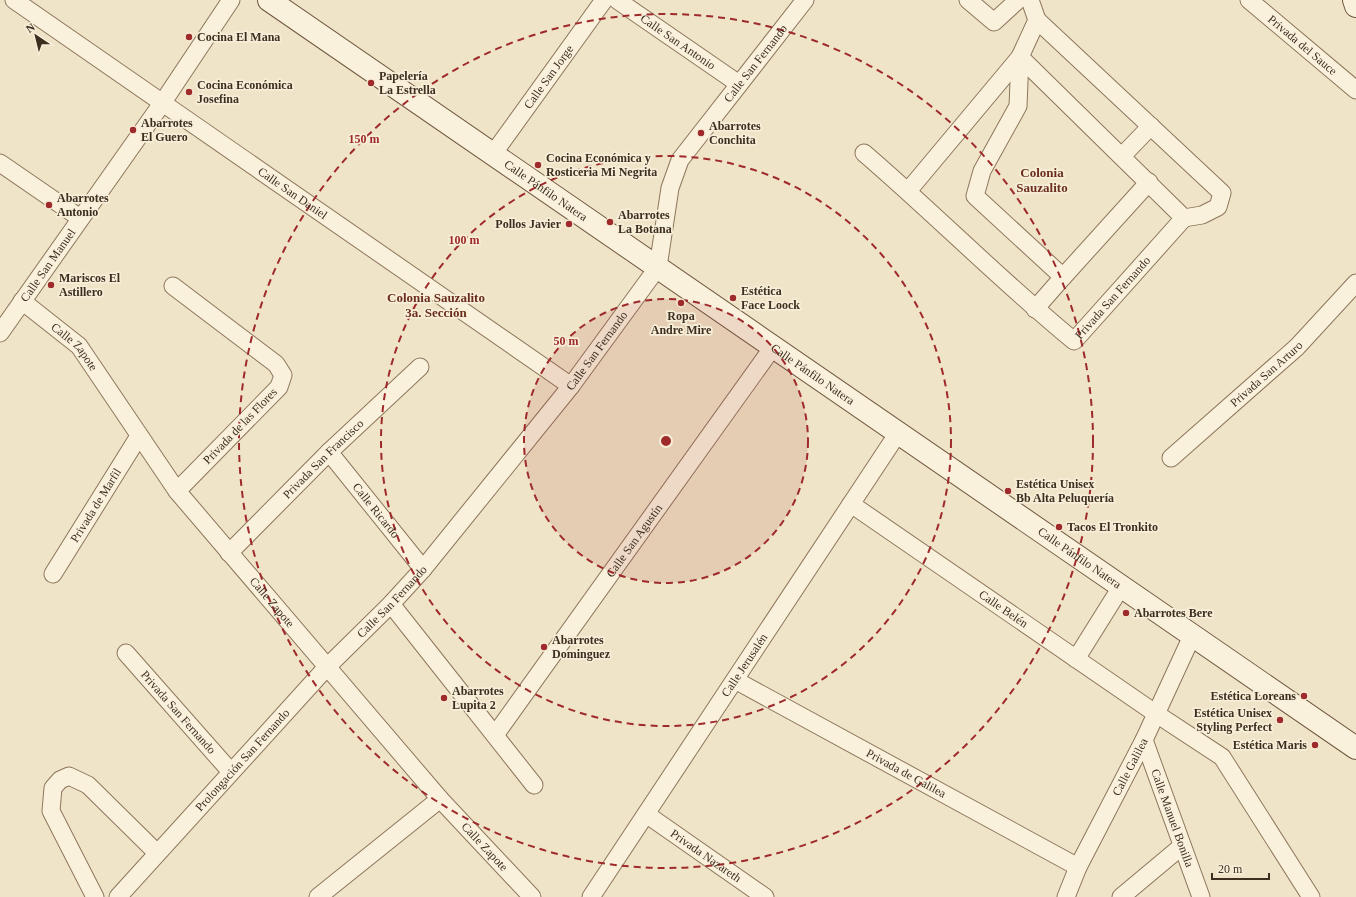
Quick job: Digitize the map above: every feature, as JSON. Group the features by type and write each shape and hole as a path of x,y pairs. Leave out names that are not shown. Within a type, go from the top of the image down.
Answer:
{"main road":[{"name":"Calle Pánfilo Natera","path":"269,0 1356,748"},
{"path":"1354,0 1356,6"}],"street":[{"name":"Calle San Daniel","path":"14,0 571,386"},
{"name":"Calle San Manuel","path":"0,333 162,102 231,0"},
{"name":"Calle San Jorge","path":"493,154 604,0"},
{"name":"Calle San Antonio","path":"617,0 739,84"},
{"name":"Calle San Fernando","path":"326,668 391,604 423,569 571,386 658,267 670,188 680,160 806,0"},
{"path":"968,0 994,22 1018,0"},
{"path":"1020,57 1184,218 1202,215 1218,207 1222,193 1037,20 1030,0"},
{"name":"Privada del Sauce","path":"1249,0 1356,90"},
{"path":"908,191 1020,57 1037,20"},
{"path":"1020,57 1018,106 982,171 975,196 1063,277"},
{"path":"1122,156 1150,126"},
{"name":"Privada San Fernando","path":"864,153 908,191 1035,309 1074,341 1184,218"},
{"path":"0,163 80,218"},
{"path":"1035,309 1149,182"},
{"name":"Privada San Arturo","path":"1171,458 1297,347 1356,283"},
{"name":"Privada de las Flores","path":"173,286 276,364 283,374 279,387 177,491"},
{"name":"Calle Zapote","path":"22,301 79,346 177,491 326,668 440,799 532,897"},
{"name":"Calle San Agustín","path":"495,735 774,347"},
{"name":"Privada San Francisco","path":"229,553 329,452 420,367"},
{"name":"Calle Jerusalén","path":"591,897 898,433"},
{"name":"Privada de Marfil","path":"53,574 139,436"},
{"name":"Calle Ricardo","path":"329,452 423,569"},
{"name":"Calle Belén","path":"851,504 1155,714 1222,757 1311,897"},
{"path":"1076,658 1121,586"},
{"path":"391,604 534,785"},
{"name":"Calle Galilea","path":"1066,897 1078,867 1144,740 1192,636"},
{"name":"Privada San Fernando","path":"126,653 231,772"},
{"name":"Prolongación San Fernando","path":"118,897 326,668"},
{"name":"Privada de Galilea","path":"735,680 1078,867"},
{"name":"Calle Manuel Bonilla","path":"1144,740 1200,897"},
{"path":"95,897 51,811 54,788 60,780 69,776 88,785 158,853"},
{"path":"318,897 440,799"},
{"name":"Privada Nazareth","path":"646,814 765,897"},
{"path":"1121,897 1182,846"}],"place":[{"name":"Cocina El Mana","path":"189,37"},
{"name":"Papelería La Estrella","path":"371,83"},
{"name":"Cocina Económica Josefina","path":"189,92"},
{"name":"Abarrotes El Guero","path":"133,130"},
{"name":"Abarrotes Conchita","path":"701,133"},
{"name":"Cocina Económica y Rosticeria Mi Negrita","path":"538,165"},
{"name":"Abarrotes Antonio","path":"49,205"},
{"name":"Abarrotes La Botana","path":"610,222"},
{"name":"Pollos Javier","path":"569,224"},
{"name":"Mariscos El Astillero","path":"51,285"},
{"name":"Estética Face Loock","path":"733,298"},
{"name":"Ropa Andre Mire","path":"681,303"},
{"name":"Estética Unisex Bb Alta Peluquería","path":"1008,491"},
{"name":"Tacos El Tronkito","path":"1059,527"},
{"name":"Abarrotes Bere","path":"1126,613"},
{"name":"Abarrotes Dominguez","path":"544,647"},
{"name":"Estética Loreans","path":"1304,696"},
{"name":"Abarrotes Lupita 2","path":"444,698"},
{"name":"Estética Unisex Styling Perfect","path":"1280,720"},
{"name":"Estética Maris","path":"1315,745"}],"district":[{"name":"Colonia Sauzalito","path":"1042,180"},
{"name":"Colonia Sauzalito 3a. Sección","path":"436,304"}]}
